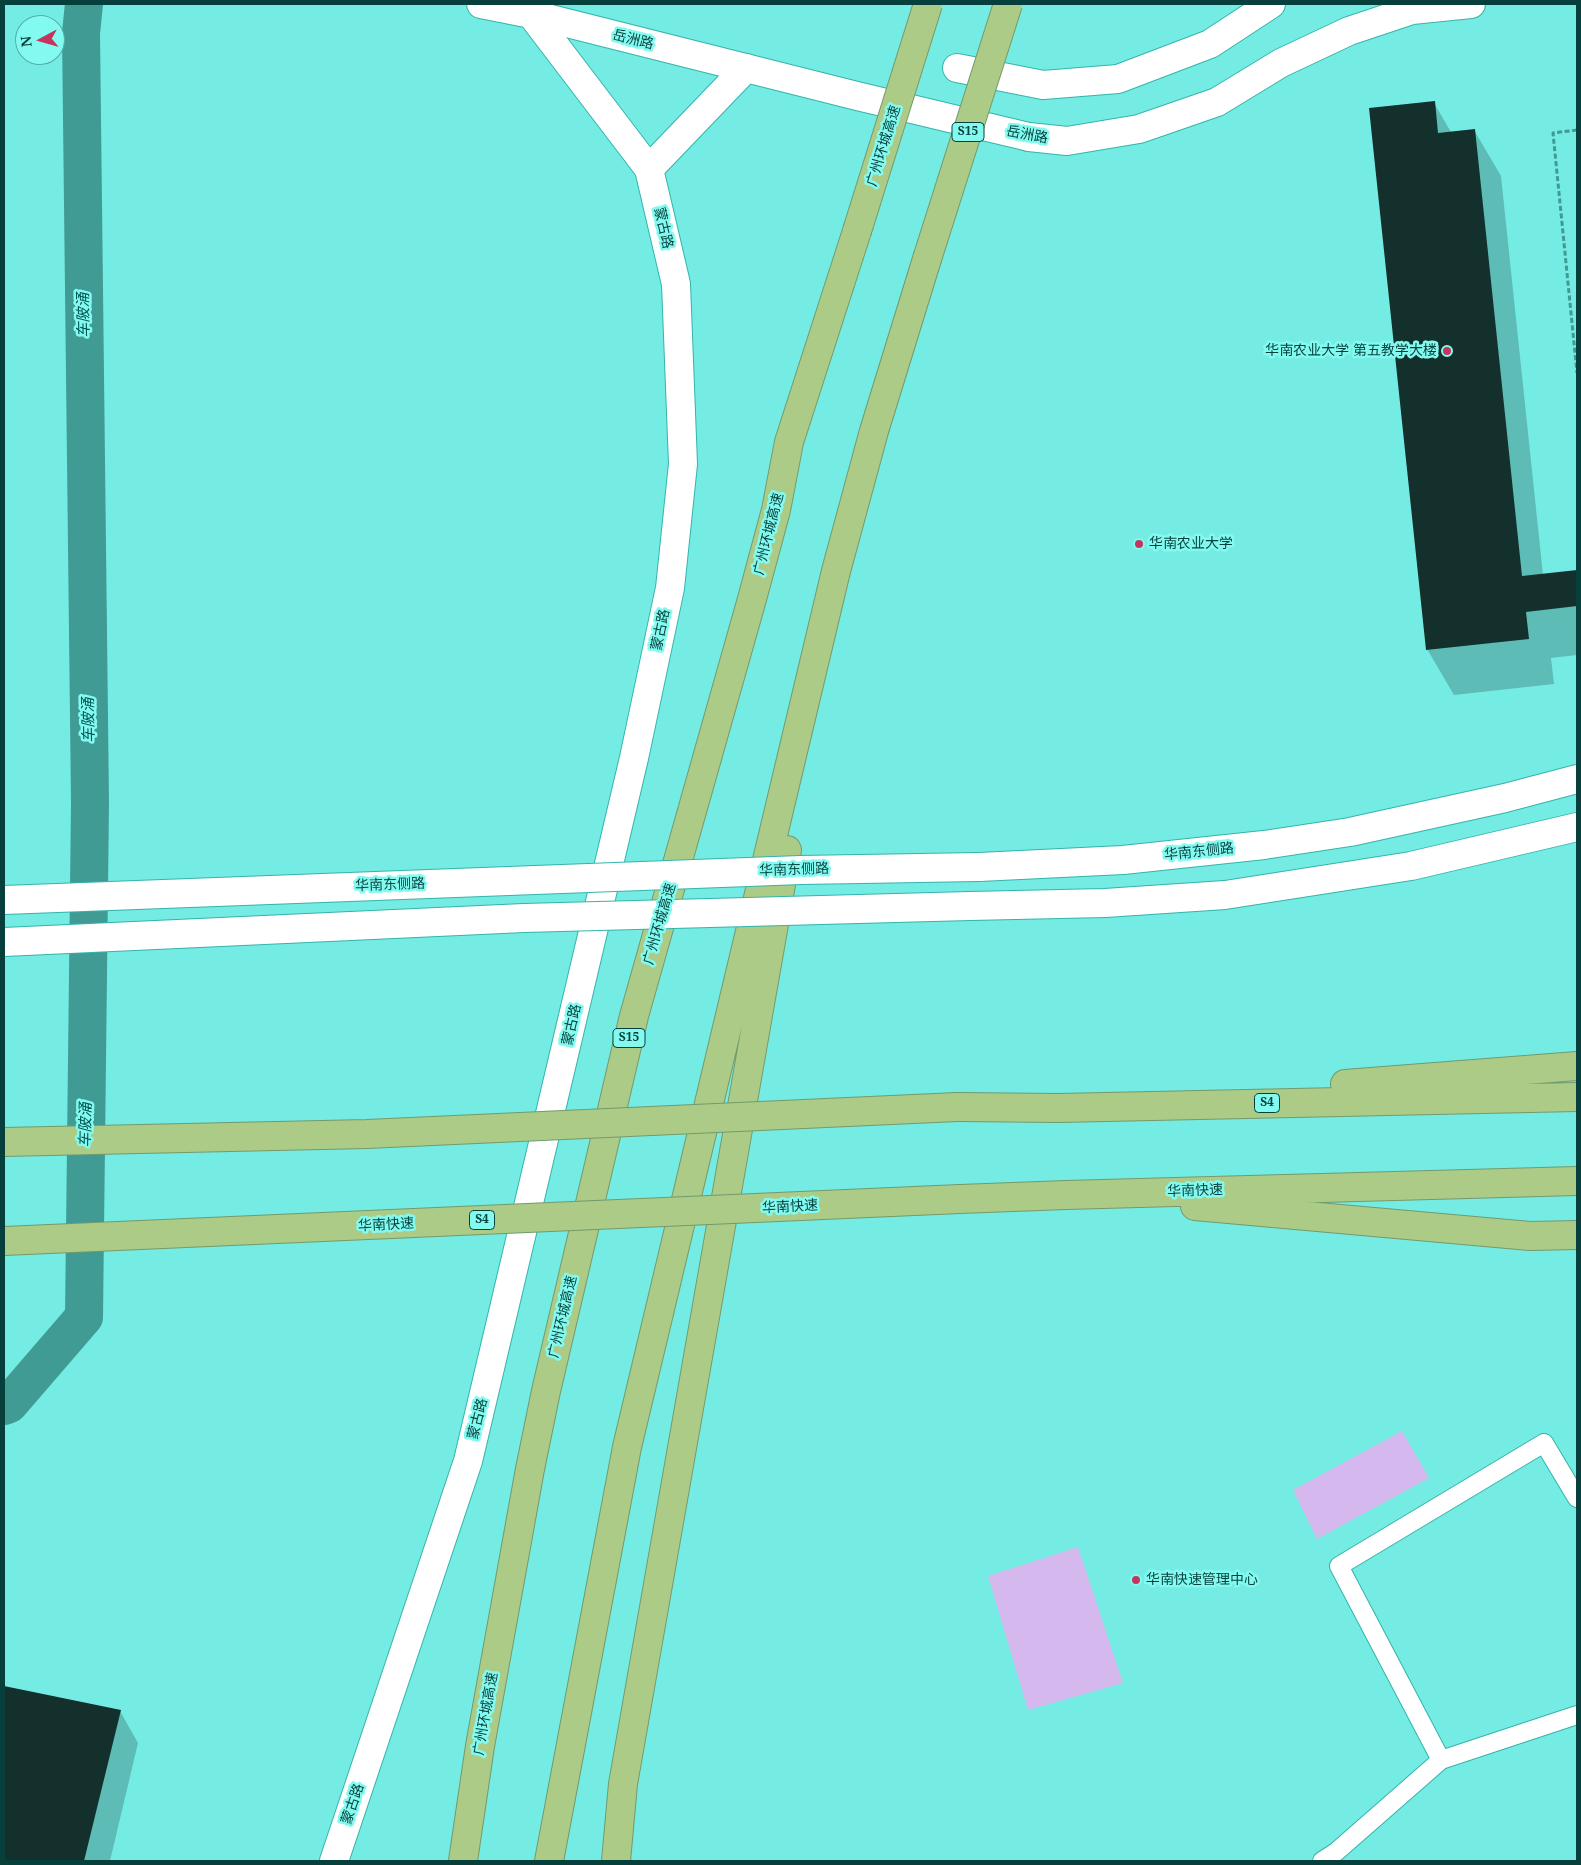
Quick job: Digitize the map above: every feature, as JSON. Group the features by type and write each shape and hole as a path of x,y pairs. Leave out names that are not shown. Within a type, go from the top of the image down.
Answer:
{"highway":[{"name":"广州环城高速","path":"463,1861 480,1746 530,1469 546,1391 634,1016 752,599 776,510 789,442 928,4"},
{"name":"S15","path":"549,1861 627,1447 836,571 874,431 1008,4"},
{"path":"616,1861 623,1784 836,571"},
{"path":"1058,1108 1577,1066"},
{"name":"S4","path":"4,1142 367,1134 957,1107 1058,1108 1577,1096"},
{"name":"华南快速","path":"4,1241 960,1199 1577,1181"},
{"path":"1066,1195 1530,1236 1577,1235"}],"street":[{"name":"岳洲路","path":"481,4 531,14 1029,137 1067,141 1139,129 1217,102 1281,63 1348,31 1412,10 1471,4"},
{"path":"957,68 1043,84 1118,79 1210,44 1271,4"},
{"path":"531,14 649,169 746,68"},
{"name":"蒙古路","path":"334,1861 468,1461 632,768 670,588 683,464 676,284 649,169"},
{"name":"华南东侧路","path":"4,900 801,870 979,867 1123,860 1264,845 1350,832 1495,800 1577,779"},
{"path":"4,942 524,918 1105,903 1225,895 1410,866 1577,827"}],"lane":[{"path":"1440,1760 1339,1566 1544,1443 1577,1498"},
{"path":"1322,1861 1336,1852 1440,1760 1577,1715"}],"path":[{"path":"1577,130 1553,133 1577,373"}],"shaded area":[{"path":"1402,1431 1429,1478 1317,1539 1293,1490"},
{"path":"1078,1547 1123,1683 1028,1710 988,1576"}],"building":[{"name":"华南农业大学 第五教学大楼","path":"1435,101 1438,133 1475,129 1522,576 1577,570 1577,606 1526,612 1529,639 1426,650 1369,108"},
{"path":"4,1686 121,1710 84,1861 4,1861"}],"waterway":[{"name":"车陂涌","path":"4,1406 9,1404 84,1317 90,803 81,33 84,4"}],"place":[{"name":"华南农业大学 第五教学大楼","path":"1447,351"},
{"name":"华南农业大学","path":"1139,544"},
{"name":"华南快速管理中心","path":"1136,1580"}]}
